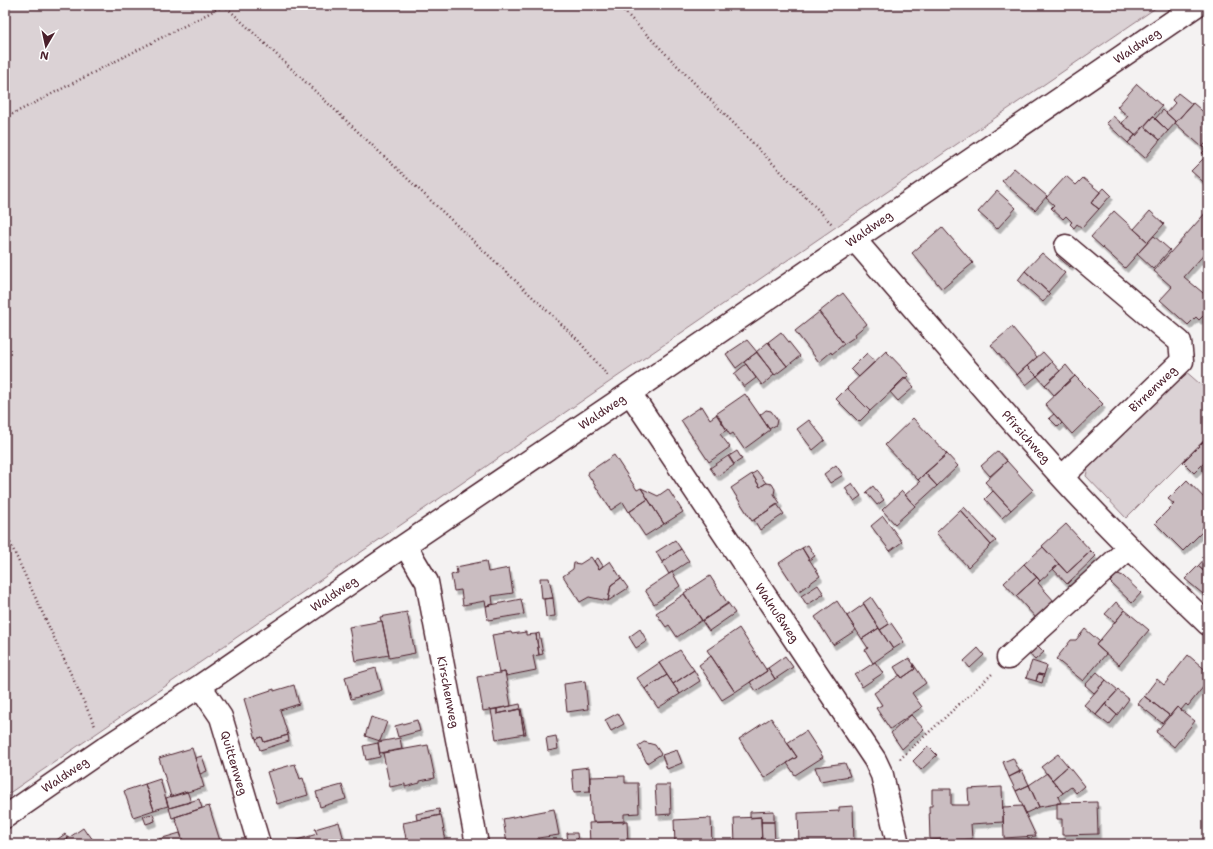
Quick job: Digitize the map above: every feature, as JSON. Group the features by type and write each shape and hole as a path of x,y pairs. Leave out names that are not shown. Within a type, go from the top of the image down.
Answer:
{"street":[{"name":"Waldweg","path":"5,817 630,394 1197,5"},
{"name":"Pfirsichweg","path":"852,241 1062,477 1129,548 1208,624"},
{"name":"Birnenweg","path":"1062,477 1182,361 1180,342 1130,298 1066,246"},
{"name":"Walnußweg","path":"630,394 875,760 882,775 898,844"},
{"name":"Kirschenweg","path":"405,545 427,582 477,844"},
{"path":"1008,658 1129,548"},
{"name":"Quittenweg","path":"200,686 221,717 259,844"}],"path":[{"path":"5,118 224,5 577,339 614,383 630,394"},
{"path":"618,5 852,241"},
{"path":"5,532 105,748"},
{"path":"882,775 1008,658"}],"shaded area":[{"path":"5,5 1160,5 5,796"},
{"path":"1183,369 1208,391 1208,436 1126,518 1086,476 1090,459"}],"building":[{"path":"1137,84 1162,106 1136,136 1122,123 1128,116 1117,107"},
{"path":"1178,93 1192,104 1176,122 1166,113 1175,103 1172,100"},
{"path":"1193,103 1208,116 1208,141 1202,147 1175,123"},
{"path":"1163,110 1176,122 1168,131 1155,119"},
{"path":"1113,116 1135,135 1128,143 1106,123"},
{"path":"1153,116 1168,131 1160,140 1144,126"},
{"path":"1144,126 1160,140 1145,158 1128,143"},
{"path":"1208,141 1208,186 1191,171 1206,156 1202,153 1206,149 1203,146"},
{"path":"1014,168 1047,196 1035,210 1002,181"},
{"path":"1066,176 1076,185 1083,178 1100,192 1091,203 1099,209 1082,228 1077,224 1074,228 1070,224 1072,222 1066,216 1063,219 1051,208 1054,205 1046,198"},
{"path":"1104,188 1111,195 1099,209 1091,203"},
{"path":"997,191 1016,208 997,229 978,212"},
{"path":"1208,210 1208,250 1184,277 1208,297 1208,303 1205,307 1208,311 1199,320 1196,317 1188,325 1160,300 1172,287 1154,271"},
{"path":"1114,211 1148,242 1125,268 1091,237"},
{"path":"1150,211 1164,224 1148,242 1134,229"},
{"path":"942,227 973,263 942,289 912,253"},
{"path":"1154,236 1170,250 1153,269 1137,254"},
{"path":"1062,248 1075,261 1070,267 1056,255"},
{"path":"1042,253 1065,273 1048,292 1025,271"},
{"path":"1025,271 1050,294 1043,302 1018,280"},
{"path":"843,293 867,324 855,334 856,336 844,344 819,312"},
{"path":"819,312 844,344 819,362 795,331"},
{"path":"1012,327 1037,357 1017,375 991,345"},
{"path":"781,332 800,356 787,366 768,342"},
{"path":"747,340 757,352 736,368 726,354"},
{"path":"768,342 787,366 775,375 756,352"},
{"path":"886,351 909,375 870,411 847,388"},
{"path":"757,352 774,375 762,385 744,362"},
{"path":"1043,352 1052,362 1037,376 1027,366"},
{"path":"867,353 875,362 859,377 851,369"},
{"path":"1052,362 1060,371 1045,385 1037,376"},
{"path":"746,364 756,378 744,387 734,374"},
{"path":"1066,365 1075,376 1054,395 1045,385"},
{"path":"1027,366 1037,376 1026,385 1017,375"},
{"path":"1075,376 1103,404 1072,434 1045,404"},
{"path":"905,377 914,387 898,401 890,392"},
{"path":"847,388 870,411 859,422 836,399"},
{"path":"745,394 770,430 744,449 733,433 730,435 716,414"},
{"path":"702,406 710,419 717,414 727,430 720,434 730,447 709,462 681,420"},
{"path":"766,410 771,411 777,419 776,425 769,429 760,415"},
{"path":"1054,414 1062,423 1058,427 1049,418"},
{"path":"913,418 947,454 918,480 885,445"},
{"path":"809,420 825,440 813,450 797,429"},
{"path":"1208,437 1208,459 1194,473 1183,462"},
{"path":"737,451 742,459 734,464 729,456"},
{"path":"998,451 1007,461 990,476 981,466"},
{"path":"947,454 958,466 937,486 925,473"},
{"path":"614,455 637,490 641,488 648,499 629,512 623,502 611,510 587,473"},
{"path":"728,456 734,465 716,476 710,468"},
{"path":"1007,461 1033,490 1011,510 985,482"},
{"path":"836,465 843,475 830,483 824,474"},
{"path":"757,471 766,483 760,487 752,474"},
{"path":"925,473 937,486 915,506 905,495 920,482 918,480"},
{"path":"752,474 760,487 766,483 772,484 775,489 774,494 780,503 752,521 731,488"},
{"path":"1187,480 1208,502 1208,522 1201,529 1203,531 1183,551 1155,523 1174,504 1168,499"},
{"path":"852,483 861,496 854,501 845,488"},
{"path":"873,486 884,500 877,505 866,492"},
{"path":"641,488 658,496 668,489 683,512 664,524"},
{"path":"902,491 915,506 895,524 882,510"},
{"path":"993,491 1011,510 1002,518 985,499"},
{"path":"648,499 664,524 645,536 629,512"},
{"path":"777,504 784,514 760,530 754,520"},
{"path":"964,507 996,541 991,545 960,510"},
{"path":"960,510 991,545 968,567 936,533"},
{"path":"883,516 902,542 890,551 871,526"},
{"path":"1066,524 1091,551 1067,573 1042,546"},
{"path":"675,540 681,549 662,562 656,552"},
{"path":"808,545 815,556 809,560 802,548"},
{"path":"1043,547 1059,564 1040,581 1024,564"},
{"path":"802,548 820,576 798,592 779,563"},
{"path":"681,549 689,561 669,574 662,562"},
{"path":"1091,551 1096,556 1067,584 1053,569 1059,564 1067,573"},
{"path":"1207,556 1208,557 1207,574 1198,566"},
{"path":"591,557 599,569 610,561 621,578 611,585 608,601 589,597 580,602 563,576 573,569 574,563 580,564"},
{"path":"598,558 603,566 599,569 594,561"},
{"path":"486,561 488,572 509,568 513,593 492,596 493,604 486,606 485,601 463,605 461,590 454,591 451,575 457,573 456,567"},
{"path":"1024,564 1037,577 1016,596 1004,583"},
{"path":"1198,566 1208,575 1208,588 1203,594 1185,579"},
{"path":"672,572 680,586 654,604 645,590"},
{"path":"1118,574 1123,576 1141,593 1132,603 1110,582"},
{"path":"710,576 728,604 702,621 684,593"},
{"path":"1037,577 1040,581 1038,583 1055,602 1037,619 1016,596"},
{"path":"540,578 549,578 553,598 542,599"},
{"path":"621,578 628,588 608,601 611,585"},
{"path":"818,585 824,594 807,605 801,596"},
{"path":"684,594 702,620 677,637 669,625 666,627 656,613"},
{"path":"871,597 889,624 880,630 863,603"},
{"path":"553,598 555,616 546,617 544,599"},
{"path":"521,599 524,614 488,620 486,606"},
{"path":"837,601 856,630 833,645 815,617"},
{"path":"1116,602 1125,610 1115,622 1105,614"},
{"path":"728,603 735,613 709,631 702,621"},
{"path":"864,604 879,628 862,639 847,616"},
{"path":"1125,610 1149,630 1119,665 1096,645"},
{"path":"407,612 415,653 389,658 380,617"},
{"path":"382,621 389,655 355,661 349,627"},
{"path":"891,623 904,642 893,649 880,630"},
{"path":"739,628 767,671 735,692 707,650"},
{"path":"879,628 893,649 873,663 865,650 868,648 862,639"},
{"path":"640,629 647,641 636,648 629,637"},
{"path":"1085,629 1099,641 1096,645 1106,654 1083,681 1056,659 1071,640 1076,640"},
{"path":"511,632 512,634 526,632 526,635 536,634 539,655 533,656 536,670 506,676 505,672 499,673 492,635"},
{"path":"539,633 543,654 539,655 536,634"},
{"path":"1034,642 1044,652 1035,660 1026,650"},
{"path":"978,648 984,655 970,668 964,661"},
{"path":"680,650 694,670 673,684 659,663"},
{"path":"1188,655 1208,672 1208,681 1188,706 1186,704 1181,710 1177,707 1170,716 1144,696 1157,679 1164,685"},
{"path":"711,656 735,692 722,700 699,665"},
{"path":"785,656 793,667 775,679 768,668"},
{"path":"909,658 915,669 902,678 894,667"},
{"path":"1032,661 1047,666 1044,675 1038,674 1036,681 1026,678"},
{"path":"875,662 883,673 862,687 855,675"},
{"path":"659,663 667,675 645,689 637,678"},
{"path":"914,665 926,683 912,693 922,707 890,729 876,708 882,705 874,693 900,675 902,678 915,669 913,666"},
{"path":"376,668 382,690 351,699 345,677"},
{"path":"768,668 775,679 756,691 750,682 767,671 766,669"},
{"path":"694,670 700,681 680,694 673,684"},
{"path":"505,672 511,706 483,711 477,677"},
{"path":"1097,672 1106,680 1094,693 1085,685"},
{"path":"1038,674 1044,675 1042,683 1036,681"},
{"path":"667,675 680,694 658,708 645,689"},
{"path":"1106,680 1118,690 1096,715 1084,705"},
{"path":"585,681 588,709 567,712 564,684"},
{"path":"294,685 299,704 280,710 288,735 264,742 262,737 256,739 244,699 274,689 274,691"},
{"path":"1118,690 1129,699 1117,715 1105,704"},
{"path":"1144,696 1169,715 1162,723 1138,704"},
{"path":"520,704 526,734 524,734 520,709 497,714 497,709"},
{"path":"1105,704 1117,715 1109,725 1096,715"},
{"path":"1177,707 1195,721 1174,747 1156,732"},
{"path":"497,709 497,714 520,709 524,734 496,739 491,710"},
{"path":"618,713 624,724 611,731 605,720"},
{"path":"911,715 924,729 902,749 891,733"},
{"path":"371,717 387,722 380,741 365,736"},
{"path":"771,718 797,757 764,778 739,739"},
{"path":"417,720 420,731 398,737 395,726"},
{"path":"806,731 823,757 795,775 787,763 797,757 787,743"},
{"path":"288,735 289,741 260,750 256,739 262,737 264,742"},
{"path":"556,736 558,749 548,751 546,738"},
{"path":"400,738 402,749 380,753 378,742"},
{"path":"644,742 655,745 661,754 647,763 638,746"},
{"path":"378,743 380,757 366,760 363,746"},
{"path":"428,745 435,778 420,781 420,783 405,787 405,784 390,787 383,753"},
{"path":"928,746 937,755 921,770 913,761"},
{"path":"192,748 204,787 171,797 159,758"},
{"path":"677,750 682,763 667,769 662,755"},
{"path":"1058,754 1068,766 1052,780 1041,767"},
{"path":"202,756 207,771 200,774 195,758"},
{"path":"1013,758 1020,772 1009,777 1003,762"},
{"path":"845,763 850,776 820,781 815,767"},
{"path":"295,764 300,779 303,778 308,795 277,804 267,772"},
{"path":"1068,766 1084,786 1076,793 1071,787 1063,793 1052,780"},
{"path":"589,767 590,791 574,792 572,769"},
{"path":"1022,770 1029,785 1016,791 1009,777"},
{"path":"1047,773 1063,793 1058,797 1061,803 1039,807 1029,785"},
{"path":"625,776 625,783 638,783 639,813 624,814 624,822 593,822 591,815 590,777"},
{"path":"160,779 168,806 154,810 145,784"},
{"path":"145,784 154,810 133,817 124,791"},
{"path":"342,785 346,799 320,807 316,792"},
{"path":"655,785 670,785 671,814 657,815"},
{"path":"1029,785 1039,807 1026,813 1016,791"},
{"path":"1002,787 1003,822 971,824 972,839 957,840 957,844 944,844 944,839 930,840 929,806 932,806 932,789 951,789 951,805 969,805 968,789"},
{"path":"187,791 191,802 169,808 166,798"},
{"path":"199,799 202,808 172,818 169,808"},
{"path":"1097,802 1098,834 1062,835 1062,819 1057,819 1057,803"},
{"path":"209,806 221,844 184,844 175,817"},
{"path":"853,806 854,844 799,844 798,813 839,811 839,807"},
{"path":"1022,806 1036,836 1004,838 1003,807"},
{"path":"439,809 440,815 417,820 416,814"},
{"path":"554,809 559,835 538,838 539,844 507,844 503,819"},
{"path":"774,811 774,822 761,822 761,817 750,818 750,812"},
{"path":"153,814 155,821 146,824 143,816"},
{"path":"441,815 445,844 407,844 403,823"},
{"path":"761,817 762,844 735,844 734,818"},
{"path":"711,818 712,844 675,844 674,820"},
{"path":"627,821 628,844 590,844 589,823"},
{"path":"339,822 345,844 287,844 317,834 315,829"},
{"path":"761,822 774,822 775,844 762,844"},
{"path":"83,828 96,844 70,844 67,839"},
{"path":"180,833 184,844 161,844 159,839"},
{"path":"567,833 577,833 578,842 568,843"},
{"path":"65,834 68,838 61,843 62,844 51,844"}]}
